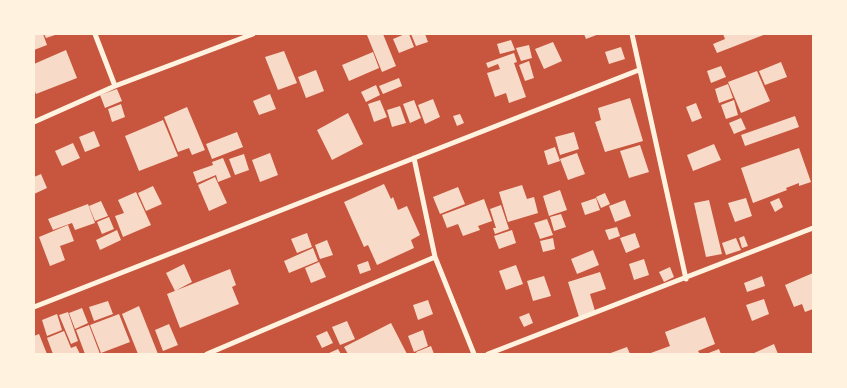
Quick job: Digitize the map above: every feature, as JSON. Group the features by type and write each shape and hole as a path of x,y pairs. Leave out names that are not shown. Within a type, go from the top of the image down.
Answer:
{"street":[{"path":"95,34 115,86"},
{"path":"34,122 115,86 253,34"},
{"path":"632,34 686,279"},
{"path":"34,307 639,70"},
{"path":"414,158 435,257 474,354"},
{"path":"488,354 686,279 813,228"},
{"path":"207,354 435,257"}],"building":[{"path":"34,34 43,34 47,45 34,50"},
{"path":"44,34 58,34 46,38"},
{"path":"383,34 396,66 382,72 367,35"},
{"path":"409,34 414,47 399,53 393,39"},
{"path":"411,34 425,34 428,42 416,46"},
{"path":"584,34 599,34 586,39"},
{"path":"723,34 766,34 717,53 713,44 725,39"},
{"path":"511,40 515,50 500,54 497,44"},
{"path":"553,42 562,61 544,69 535,49"},
{"path":"529,45 532,58 521,61 516,48"},
{"path":"621,47 625,59 609,64 605,52"},
{"path":"66,50 77,78 36,94 34,89 34,64"},
{"path":"284,51 297,83 278,90 265,57"},
{"path":"373,52 379,68 349,81 342,65"},
{"path":"514,53 517,62 514,63 526,97 509,103 506,93 495,97 487,73 500,69 498,64 488,68 486,63"},
{"path":"529,61 534,78 525,81 519,65"},
{"path":"781,62 787,77 765,85 759,71"},
{"path":"721,66 726,77 711,83 707,71"},
{"path":"316,70 324,91 306,98 298,77"},
{"path":"757,71 770,101 741,113 728,82"},
{"path":"399,78 402,86 383,94 379,86"},
{"path":"728,84 733,98 719,103 715,89"},
{"path":"376,85 380,95 366,102 361,92"},
{"path":"117,89 122,101 105,108 100,95"},
{"path":"270,94 276,109 259,115 253,101"},
{"path":"630,98 643,141 605,152 595,122 601,120 598,108"},
{"path":"433,99 440,117 425,124 418,105"},
{"path":"380,100 387,117 374,122 368,104"},
{"path":"414,100 421,118 410,123 403,104"},
{"path":"734,100 738,115 726,119 721,105"},
{"path":"696,103 702,118 692,122 686,107"},
{"path":"121,104 125,117 112,122 108,109"},
{"path":"400,106 406,123 392,127 387,110"},
{"path":"187,107 205,150 192,155 189,148 178,152 164,117"},
{"path":"348,113 363,144 332,160 317,130"},
{"path":"460,114 464,123 457,126 453,116"},
{"path":"795,116 799,127 745,146 741,135"},
{"path":"741,118 746,129 734,134 729,123"},
{"path":"163,120 178,156 139,171 125,136"},
{"path":"94,131 100,146 85,152 79,137"},
{"path":"237,132 243,147 212,159 206,144"},
{"path":"574,132 579,149 560,155 555,137"},
{"path":"73,143 80,158 62,166 55,151"},
{"path":"714,144 721,160 693,171 687,155"},
{"path":"640,145 649,172 629,178 620,151"},
{"path":"555,147 560,161 548,165 544,151"},
{"path":"799,148 811,182 799,186 799,183 786,188 787,190 753,203 741,168"},
{"path":"270,153 278,175 260,182 252,160"},
{"path":"577,153 585,174 568,180 560,159"},
{"path":"244,154 249,170 235,175 229,159"},
{"path":"223,158 231,177 218,182 216,175 197,183 193,172 213,165 212,162"},
{"path":"41,174 47,188 34,194 34,177"},
{"path":"215,177 227,203 209,211 198,185"},
{"path":"384,184 391,199 393,197 398,210 407,206 420,235 411,240 414,248 377,265 368,245 364,247 344,202"},
{"path":"522,185 527,199 534,197 538,213 508,222 499,192"},
{"path":"153,186 162,204 146,211 138,193"},
{"path":"458,187 465,204 440,214 433,197"},
{"path":"560,190 567,210 549,216 543,196"},
{"path":"136,192 151,225 123,237 115,216 124,213 118,200"},
{"path":"605,193 610,204 601,208 596,197"},
{"path":"596,198 600,210 585,215 581,203"},
{"path":"746,198 752,216 735,222 728,203"},
{"path":"779,198 783,207 775,212 770,202"},
{"path":"484,199 492,221 478,226 480,230 463,236 458,224 447,228 442,215"},
{"path":"625,200 631,216 615,222 609,206"},
{"path":"709,200 722,254 706,257 694,203"},
{"path":"101,201 108,216 95,221 89,206"},
{"path":"88,204 95,223 75,230 72,223 53,230 48,219"},
{"path":"501,205 509,229 495,234 493,228 496,228 490,209"},
{"path":"561,214 566,227 554,231 550,217"},
{"path":"109,217 114,229 102,234 97,222"},
{"path":"547,219 553,235 540,239 534,223"},
{"path":"68,225 74,241 60,246 65,260 50,266 39,237"},
{"path":"617,227 620,236 609,240 605,230"},
{"path":"117,230 121,240 100,250 96,240"},
{"path":"512,230 516,243 499,249 494,236"},
{"path":"307,233 312,247 297,253 291,239"},
{"path":"635,233 640,247 626,253 620,238"},
{"path":"744,236 748,246 742,248 739,238"},
{"path":"553,238 555,249 543,252 540,241"},
{"path":"736,238 741,250 726,255 722,243"},
{"path":"327,240 333,255 320,259 315,245"},
{"path":"313,248 318,261 289,273 284,261"},
{"path":"593,250 599,265 577,274 571,259"},
{"path":"644,259 649,275 634,280 629,264"},
{"path":"368,261 371,270 360,274 357,265"},
{"path":"319,262 326,277 311,283 305,268"},
{"path":"184,264 192,282 175,291 166,273"},
{"path":"516,265 523,284 506,290 499,271"},
{"path":"670,267 674,277 664,282 659,272"},
{"path":"230,269 236,285 232,287 239,304 180,328 167,294"},
{"path":"600,272 606,289 590,294 595,311 579,317 568,282"},
{"path":"813,273 813,309 805,312 802,304 794,307 785,285"},
{"path":"544,276 551,296 533,301 527,281"},
{"path":"762,276 765,286 747,292 744,283"},
{"path":"764,299 769,314 752,321 746,305"},
{"path":"428,300 433,314 418,320 413,305"},
{"path":"108,301 113,314 94,321 89,307"},
{"path":"139,306 158,354 138,354 122,314"},
{"path":"82,308 88,323 75,329 69,313"},
{"path":"68,312 78,341 71,344 59,315"},
{"path":"529,313 533,323 524,327 519,317"},
{"path":"57,314 62,330 47,336 42,320"},
{"path":"119,314 130,342 101,353 90,325"},
{"path":"705,317 715,344 698,351 700,354 648,354 670,346 665,332"},
{"path":"347,321 355,339 340,345 332,327"},
{"path":"391,323 407,354 348,354 344,347"},
{"path":"169,324 178,345 163,351 155,330"},
{"path":"89,325 100,354 85,354 76,330"},
{"path":"423,330 428,346 414,352 408,336"},
{"path":"64,331 71,348 76,346 80,354 53,354 47,338"},
{"path":"327,331 333,343 322,348 316,336"},
{"path":"39,334 47,354 34,354 34,336"},
{"path":"774,344 778,354 752,354"},
{"path":"431,346 434,354 417,354 416,352"},
{"path":"627,347 630,354 608,354"},
{"path":"338,349 341,354 327,354"},
{"path":"719,349 721,354 706,354"}]}
